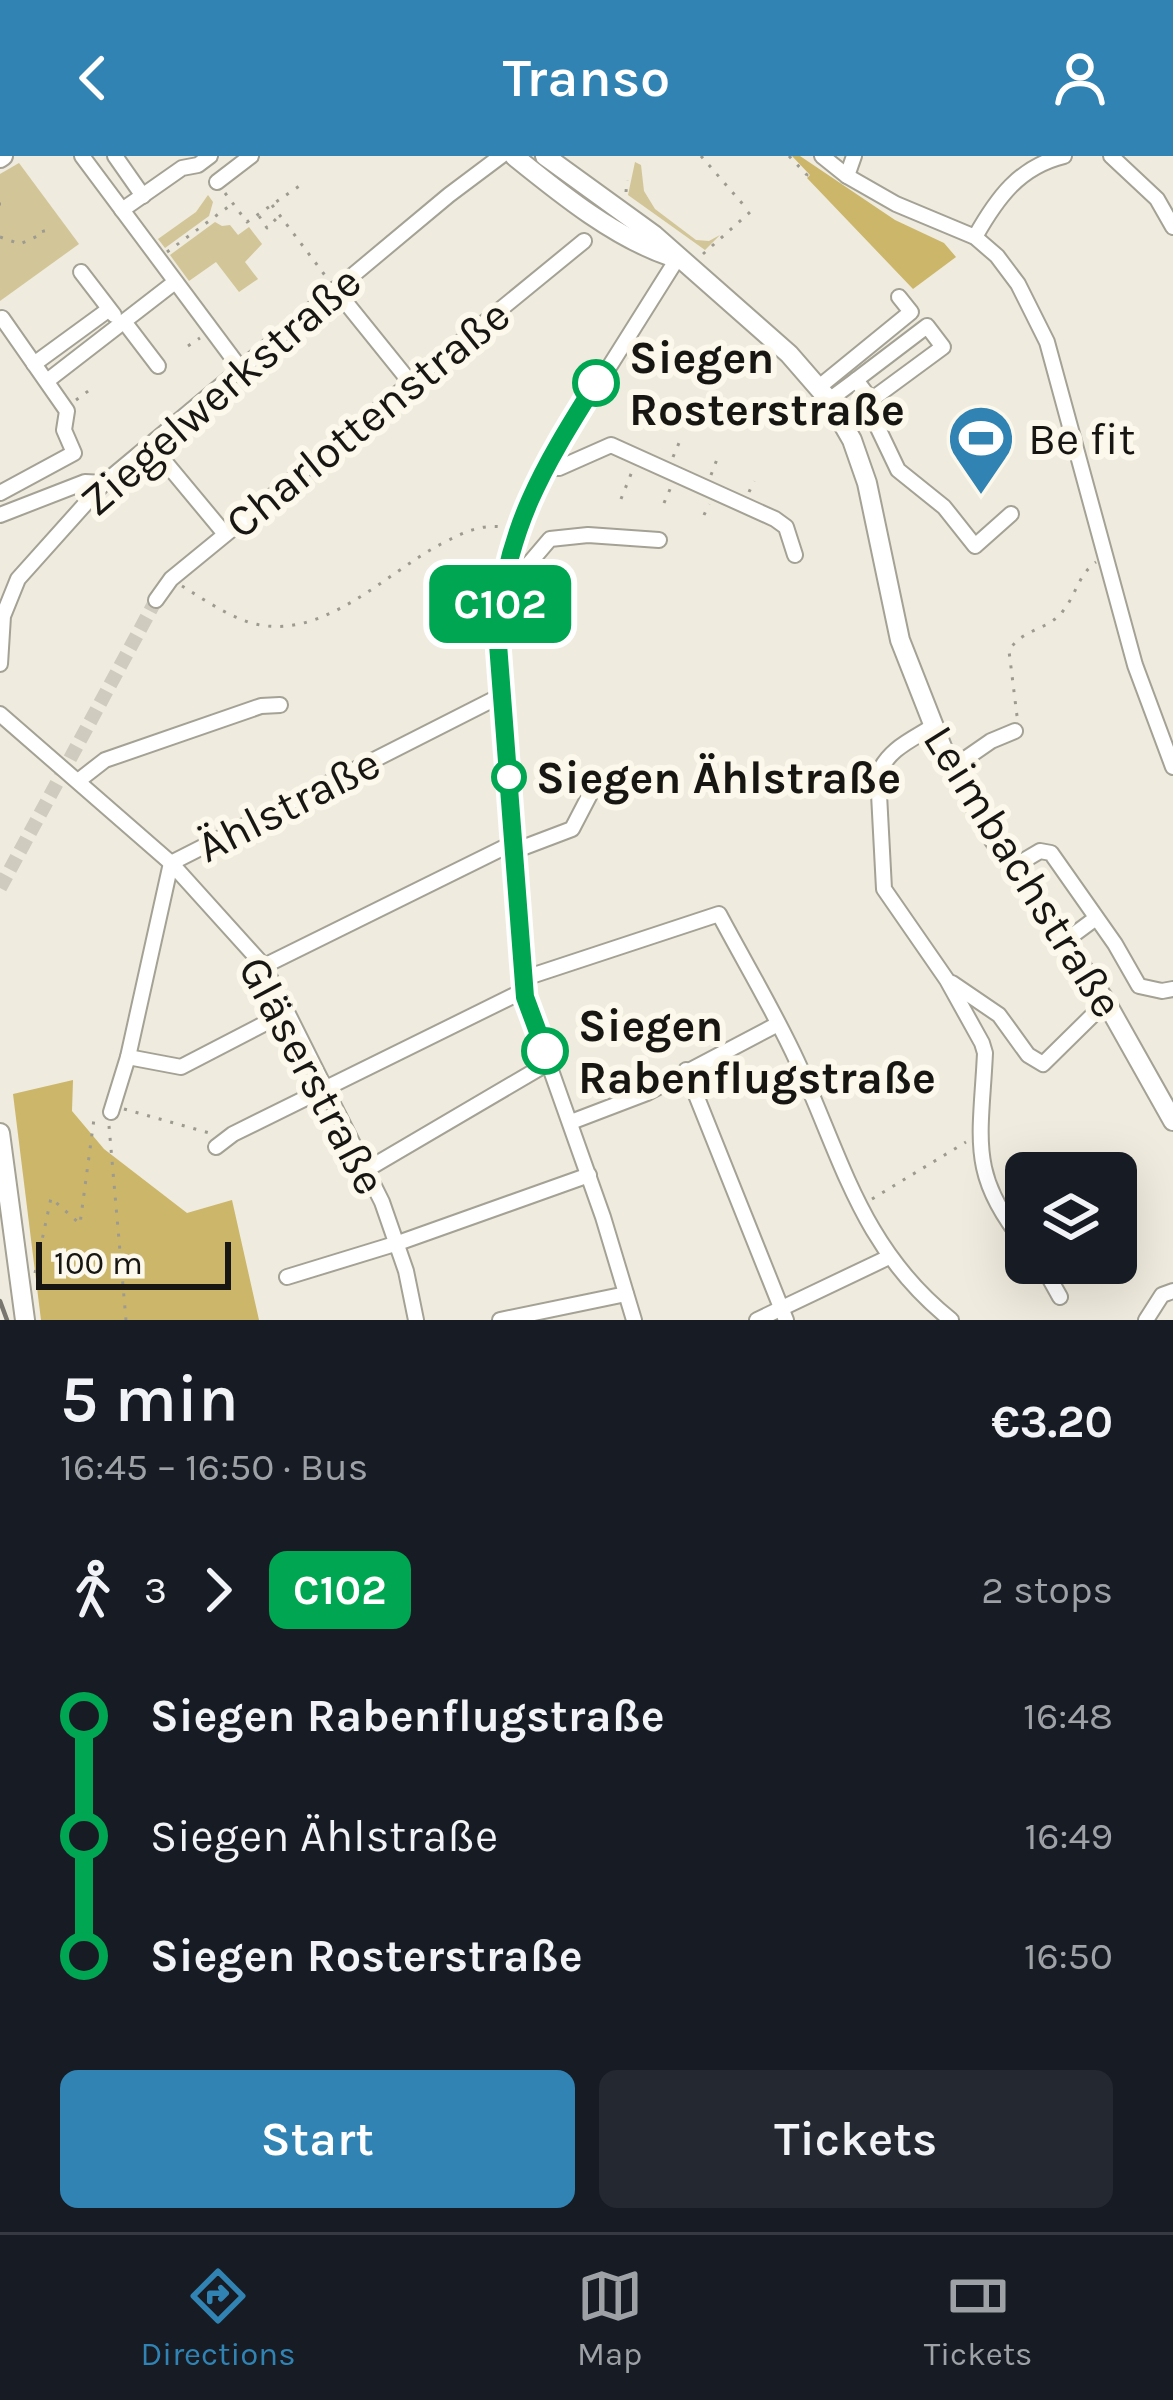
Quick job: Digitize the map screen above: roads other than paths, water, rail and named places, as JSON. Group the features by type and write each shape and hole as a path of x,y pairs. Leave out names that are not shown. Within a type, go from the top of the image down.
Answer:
{"main road":[{"name":"Leimbachstraße","path":"514,156 645,248 683,263"},
{"name":"Leimbachstraße","path":"545,156 654,235 755,323 824,394 851,440 867,483 900,640 932,727 1013,867 1106,1002 1173,1121"},
{"path":"0,1132 25,1320"}],"street":[{"path":"82,156 240,368"},
{"path":"116,156 143,196"},
{"path":"122,210 182,168 210,156"},
{"path":"217,182 251,156"},
{"name":"Ziegelwerkstraße","path":"0,664 4,616 18,579 104,483 501,156"},
{"path":"822,156 896,204 975,237 998,256 1018,284 1047,342 1135,664 1173,766"},
{"path":"847,176 854,156"},
{"path":"975,237 996,199 1018,177 1064,156"},
{"path":"1111,156 1157,199 1173,227"},
{"name":"Charlottenstraße","path":"156,599 170,579 584,241"},
{"path":"634,1320 571,1122 527,1006 497,631 516,529 545,466 683,263"},
{"path":"81,272 158,366"},
{"path":"46,381 176,282"},
{"path":"335,290 410,382"},
{"path":"824,394 911,311 899,297"},
{"path":"34,364 108,310"},
{"path":"0,493 74,453 64,430 71,406 46,381 2,319"},
{"path":"824,394 856,380 927,326 943,347 871,400"},
{"path":"856,380 871,400 877,426 898,470 944,507 975,546 1011,514"},
{"path":"545,466 559,468 610,445 775,519 786,527 795,555"},
{"path":"151,446 225,534"},
{"path":"0,515 85,482 104,483"},
{"path":"506,566 527,566 550,539 588,535 659,540"},
{"name":"Ählstraße","path":"111,1112 128,1058 171,863 504,694"},
{"path":"78,781 105,760 261,706 280,705"},
{"name":"Gläserstraße","path":"0,714 171,863 264,966 398,1243 416,1320"},
{"path":"932,727 883,762 878,775 884,889 947,980 986,1053 982,1133 986,1185 1005,1218"},
{"path":"952,767 1017,730"},
{"path":"264,966 514,847 572,829 597,781"},
{"path":"1013,867 1040,851 1051,853 1138,986 1167,990"},
{"path":"216,1147 526,983 719,914 778,1024 887,1258 951,1320"},
{"path":"1065,940 1096,919"},
{"path":"947,980 999,1015 1028,1055 1043,1064 1106,1002"},
{"path":"128,1058 181,1067 287,1012"},
{"path":"571,1122 647,1093 778,1024"},
{"path":"366,1170 550,1063"},
{"path":"686,1070 783,1315"},
{"path":"286,1277 589,1175"},
{"path":"758,1320 783,1315 887,1258"},
{"path":"1053,1284 1060,1297"},
{"path":"1146,1320 1162,1295 1173,1291"},
{"path":"500,1320 626,1294"}],"tunnel":[{"path":"0,888 156,600"}],"railway":[{"path":"0,1301 7,1320"}],"place":[{"name":"Siegen Rosterstraße","path":"596,383"},
{"name":"Be fit","path":"981,497"},
{"name":"Siegen Ählstraße","path":"509,777"},
{"name":"Siegen Rabenflugstraße","path":"545,1051"}]}
